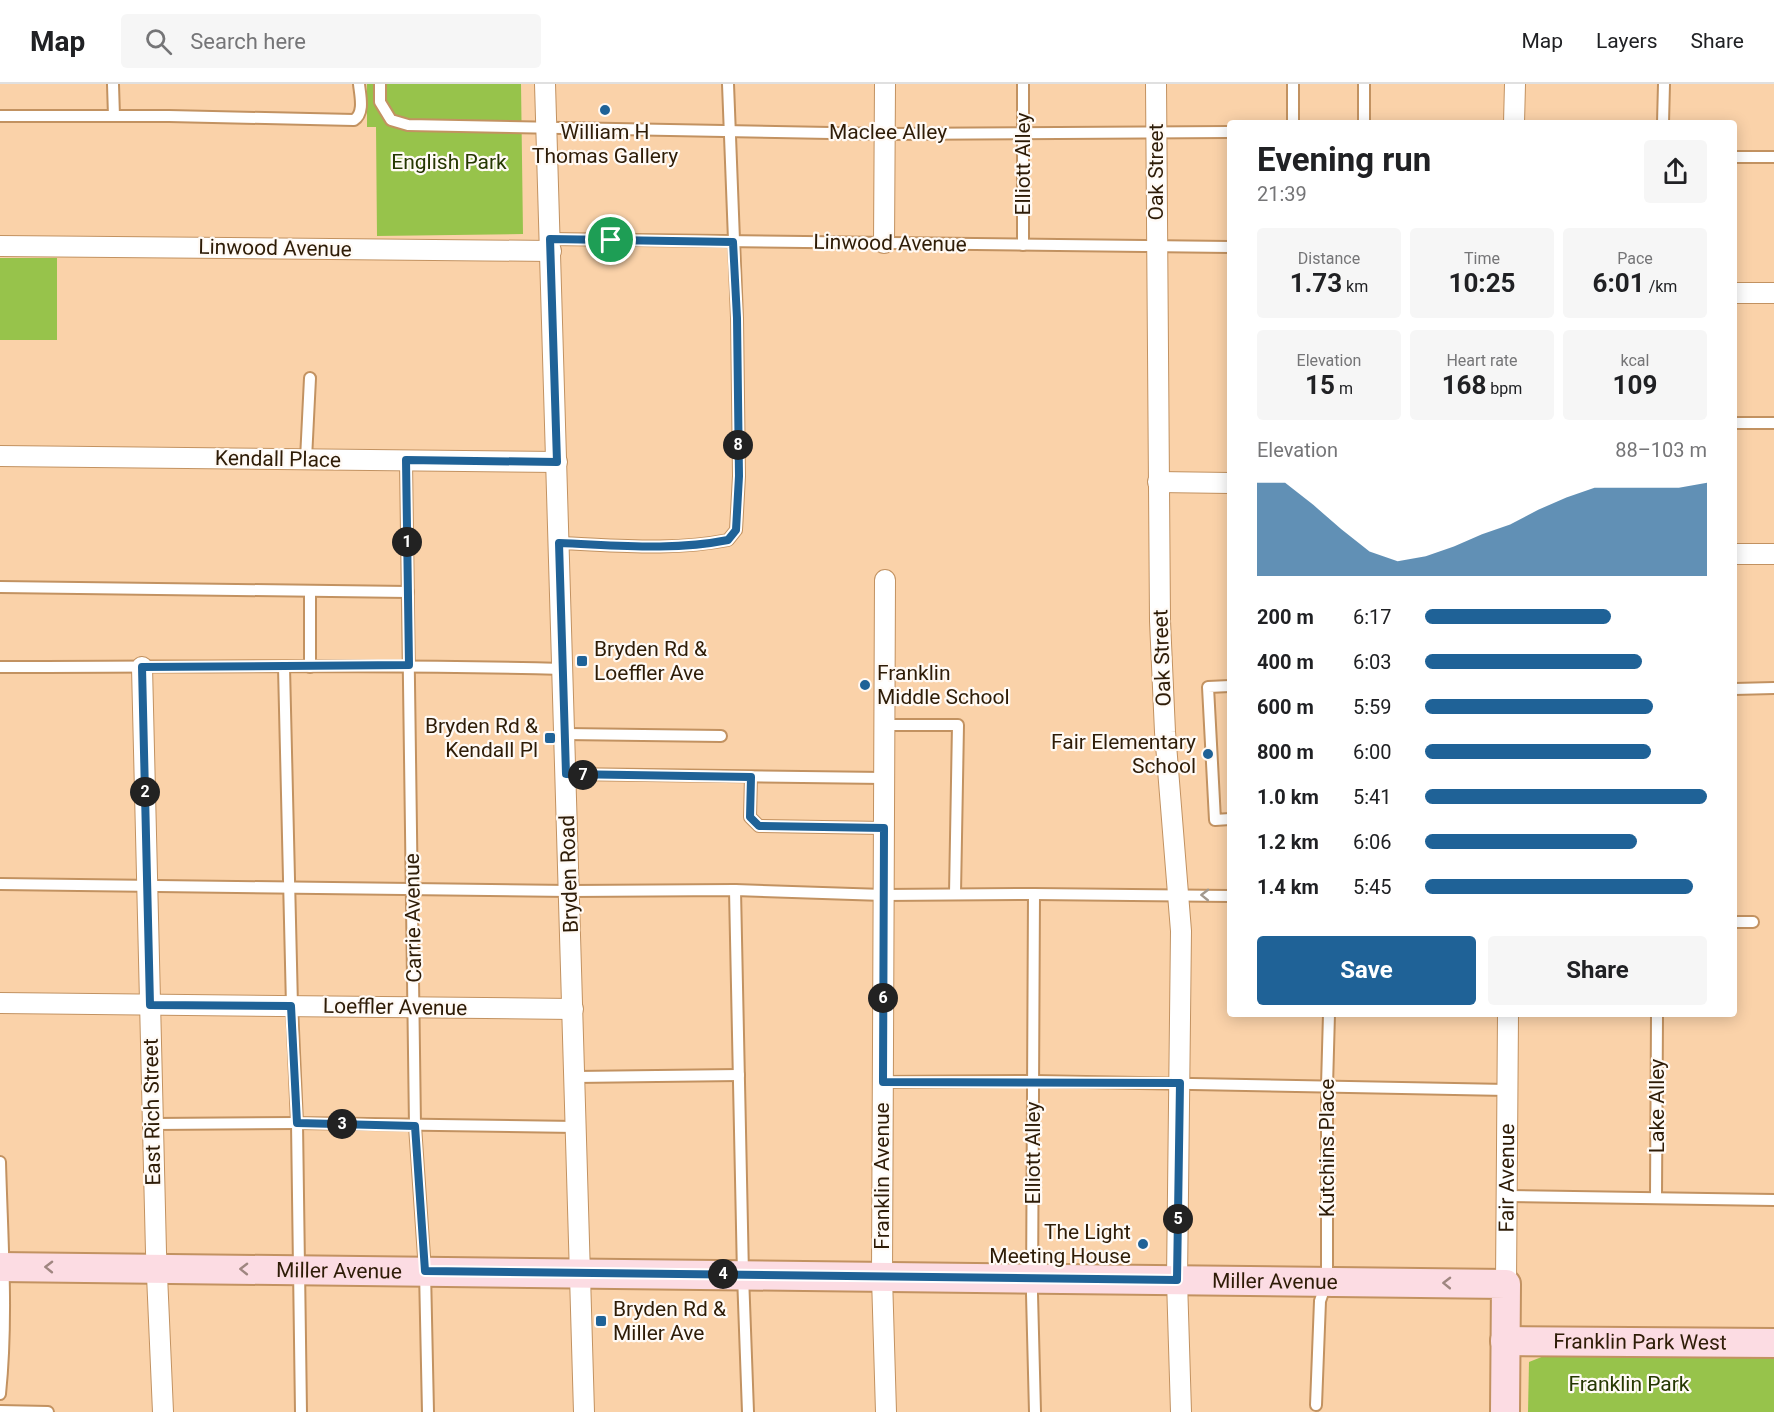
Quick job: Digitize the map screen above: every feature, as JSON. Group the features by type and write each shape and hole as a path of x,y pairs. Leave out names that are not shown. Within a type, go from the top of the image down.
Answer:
{"street":[{"name":"Bryden Road","path":"545,84 584,1412"},
{"path":"884,243 885,84"},
{"name":"Oak Street","path":"1156,84 1160,621 1165,732 1181,931 1177,1280 1182,1412"},
{"path":"1514,120 1515,84"},
{"name":"Linwood Avenue","path":"0,246 550,245"},
{"path":"1737,293 1774,293"},
{"name":"Kendall Place","path":"0,456 557,462"},
{"path":"1158,482 1227,483"},
{"path":"1737,554 1774,554"},
{"name":"Franklin Avenue","path":"885,580 882,1277 886,1412"},
{"name":"East Rich Street","path":"142,667 156,1268 162,1412"},
{"name":"Loeffler Avenue","path":"0,1003 573,1009"},
{"name":"Fair Avenue","path":"1505,1412 1508,1017"},
{"name":"Miller Avenue","path":"1,1267 1506,1284"},
{"name":"Franklin Park West","path":"1505,1341 1774,1343"}],"lane":[{"path":"113,84 114,116"},
{"path":"0,116 354,120 361,112 359,84"},
{"name":"Maclee Alley","path":"380,84 380,102 391,120 408,125 885,134 1227,132"},
{"path":"559,543 702,545 728,540 736,530 739,476 737,318 728,84"},
{"name":"Elliott Alley","path":"1023,84 1023,244"},
{"path":"1293,84 1293,120"},
{"path":"1364,84 1364,120"},
{"path":"1664,84 1664,120"},
{"path":"1737,156 1774,157"},
{"name":"Linwood Avenue","path":"550,245 733,242 1227,247"},
{"path":"306,459 310,378"},
{"path":"1737,423 1774,423"},
{"name":"Carrie Avenue","path":"406,460 415,1126 425,1271 428,1412"},
{"path":"0,587 408,592"},
{"path":"310,591 310,667"},
{"path":"0,667 409,665 563,669"},
{"path":"284,667 291,1006 297,1123 301,1412"},
{"path":"1227,686 1208,687 1215,820 1227,819"},
{"path":"1737,689 1774,688"},
{"path":"884,725 958,725 956,894"},
{"path":"565,734 721,736"},
{"path":"566,774 884,778"},
{"path":"751,777 750,817 759,826 884,828"},
{"path":"0,884 569,891 735,890 884,895 1227,896"},
{"path":"735,890 748,1412"},
{"name":"Elliott Alley","path":"1034,894 1032,1278 1035,1412"},
{"path":"1737,922 1754,922"},
{"name":"Kutchins Place","path":"1316,1405 1320,1301 1327,1281 1329,1017"},
{"name":"Lake Alley","path":"1656,1198 1657,1017"},
{"path":"575,1077 739,1076"},
{"path":"883,1082 1180,1083 1507,1090"},
{"path":"153,1124 297,1123 576,1127"},
{"path":"0,1162 3,1367 0,1394"},
{"path":"1506,1196 1774,1200"},
{"path":"0,1411 48,1412"}],"green space":[{"name":"English Park","path":"367,84 521,84 523,234 377,236 376,127 367,127"},
{"path":"0,258 57,258 57,340 0,340"},
{"name":"Franklin Park","path":"1549,1354 1774,1357 1774,1412 1528,1412 1529,1362"}],"place":[{"name":"William H Thomas Gallery","path":"605,110"},
{"name":"Bryden Rd & Loeffler Ave","path":"582,661"},
{"name":"Franklin Middle School","path":"865,685"},
{"name":"Bryden Rd & Kendall Pl","path":"550,738"},
{"name":"Fair Elementary School","path":"1208,754"},
{"name":"The Light Meeting House","path":"1143,1244"},
{"name":"Bryden Rd & Miller Ave","path":"601,1321"}],"route":[{"path":"550,239 611,240 733,242 737,318 736,382 739,476 736,530 728,540 702,545 559,543 566,774 751,777 750,817 759,826 884,828 883,1082 1180,1083 1177,1280 425,1271 415,1126 297,1123 291,1006 150,1005 142,667 409,665 406,460 557,462 550,239"}]}
